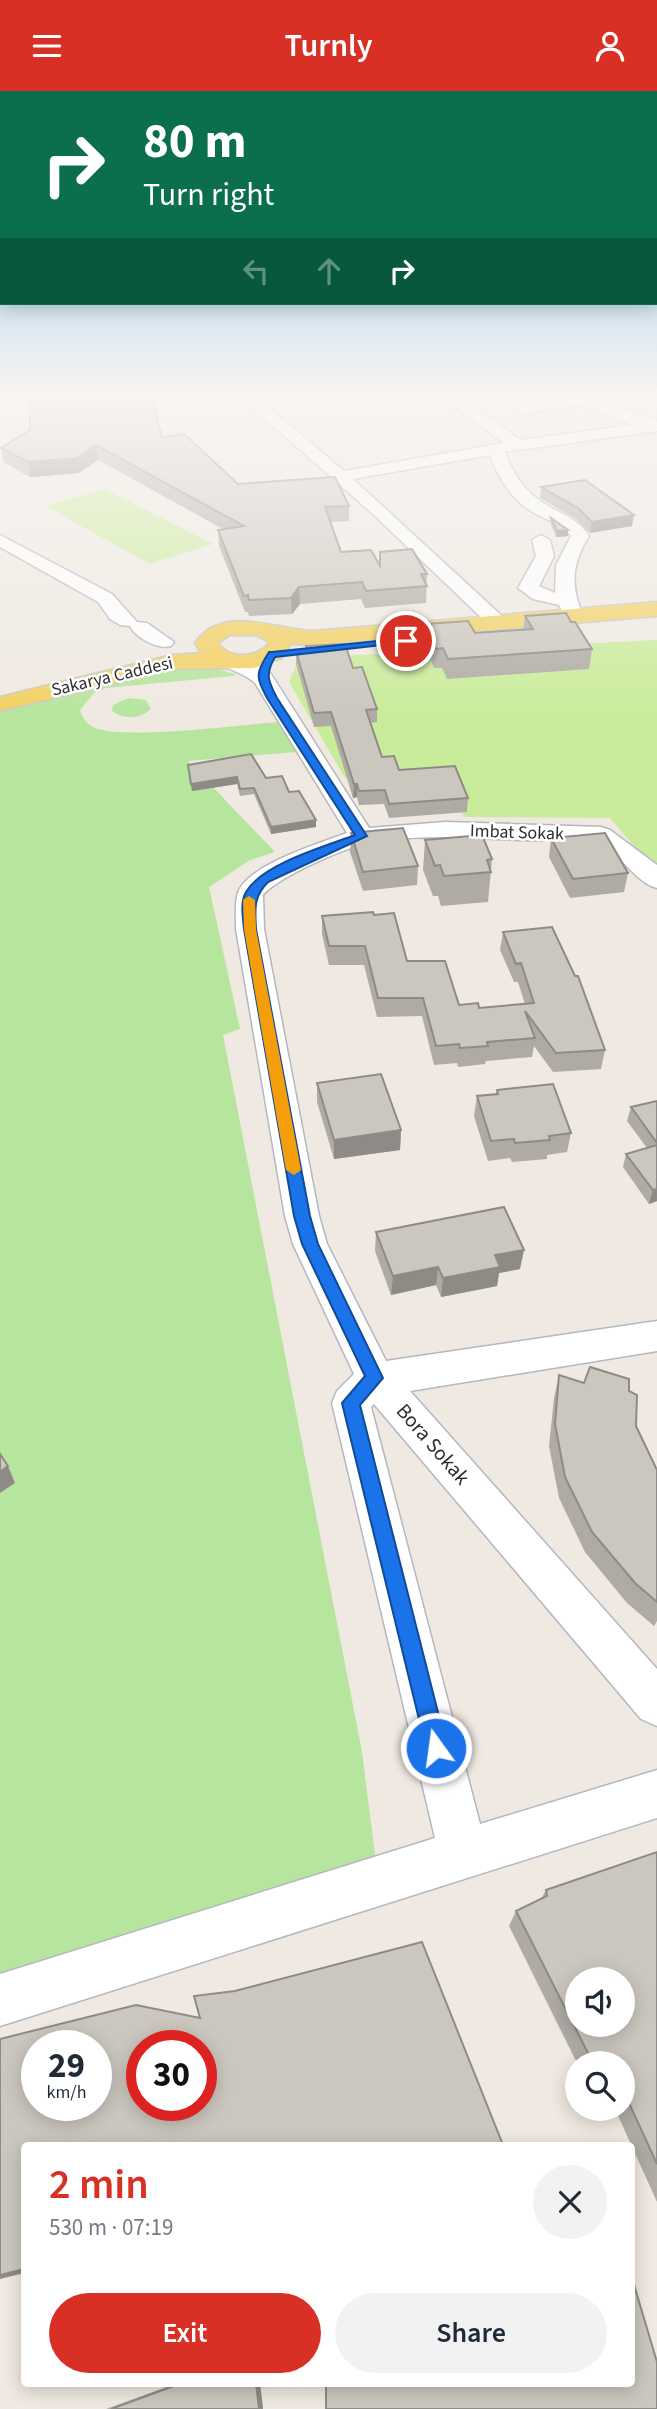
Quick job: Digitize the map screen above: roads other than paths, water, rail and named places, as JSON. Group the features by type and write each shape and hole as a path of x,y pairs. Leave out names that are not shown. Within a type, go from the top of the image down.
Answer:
{"main road":[{"path":"468,628 495,620 570,608 657,609"},
{"path":"271,643 468,628 657,620"},
{"name":"Sakarya Caddesi","path":"0,704 172,662 250,660 271,643 244,627 124,650"},
{"path":"213,635 206,643 207,649 225,659"},
{"name":"Sakarya Caddesi","path":"0,685 56,667"}],"street":[{"path":"367,503 495,620"},
{"path":"533,503 574,526 580,537 564,572 563,586 570,608"},
{"path":"0,540 105,598 117,615 164,642"},
{"path":"541,540 545,556 528,588 570,608"},
{"path":"437,567 468,628"},
{"path":"262,679 262,670 271,643"},
{"path":"225,659 251,668 262,679 362,836"},
{"name":"Imbat Sokak","path":"362,836 444,830 601,835 640,862 657,880"},
{"name":"Bora Sokak","path":"362,836 340,843 263,879 250,894 248,907 302,1216 310,1244 375,1378 657,1703"},
{"path":"463,1854 351,1403 375,1378 410,1375 657,1336"},
{"path":"0,2000 657,1794"}]}
